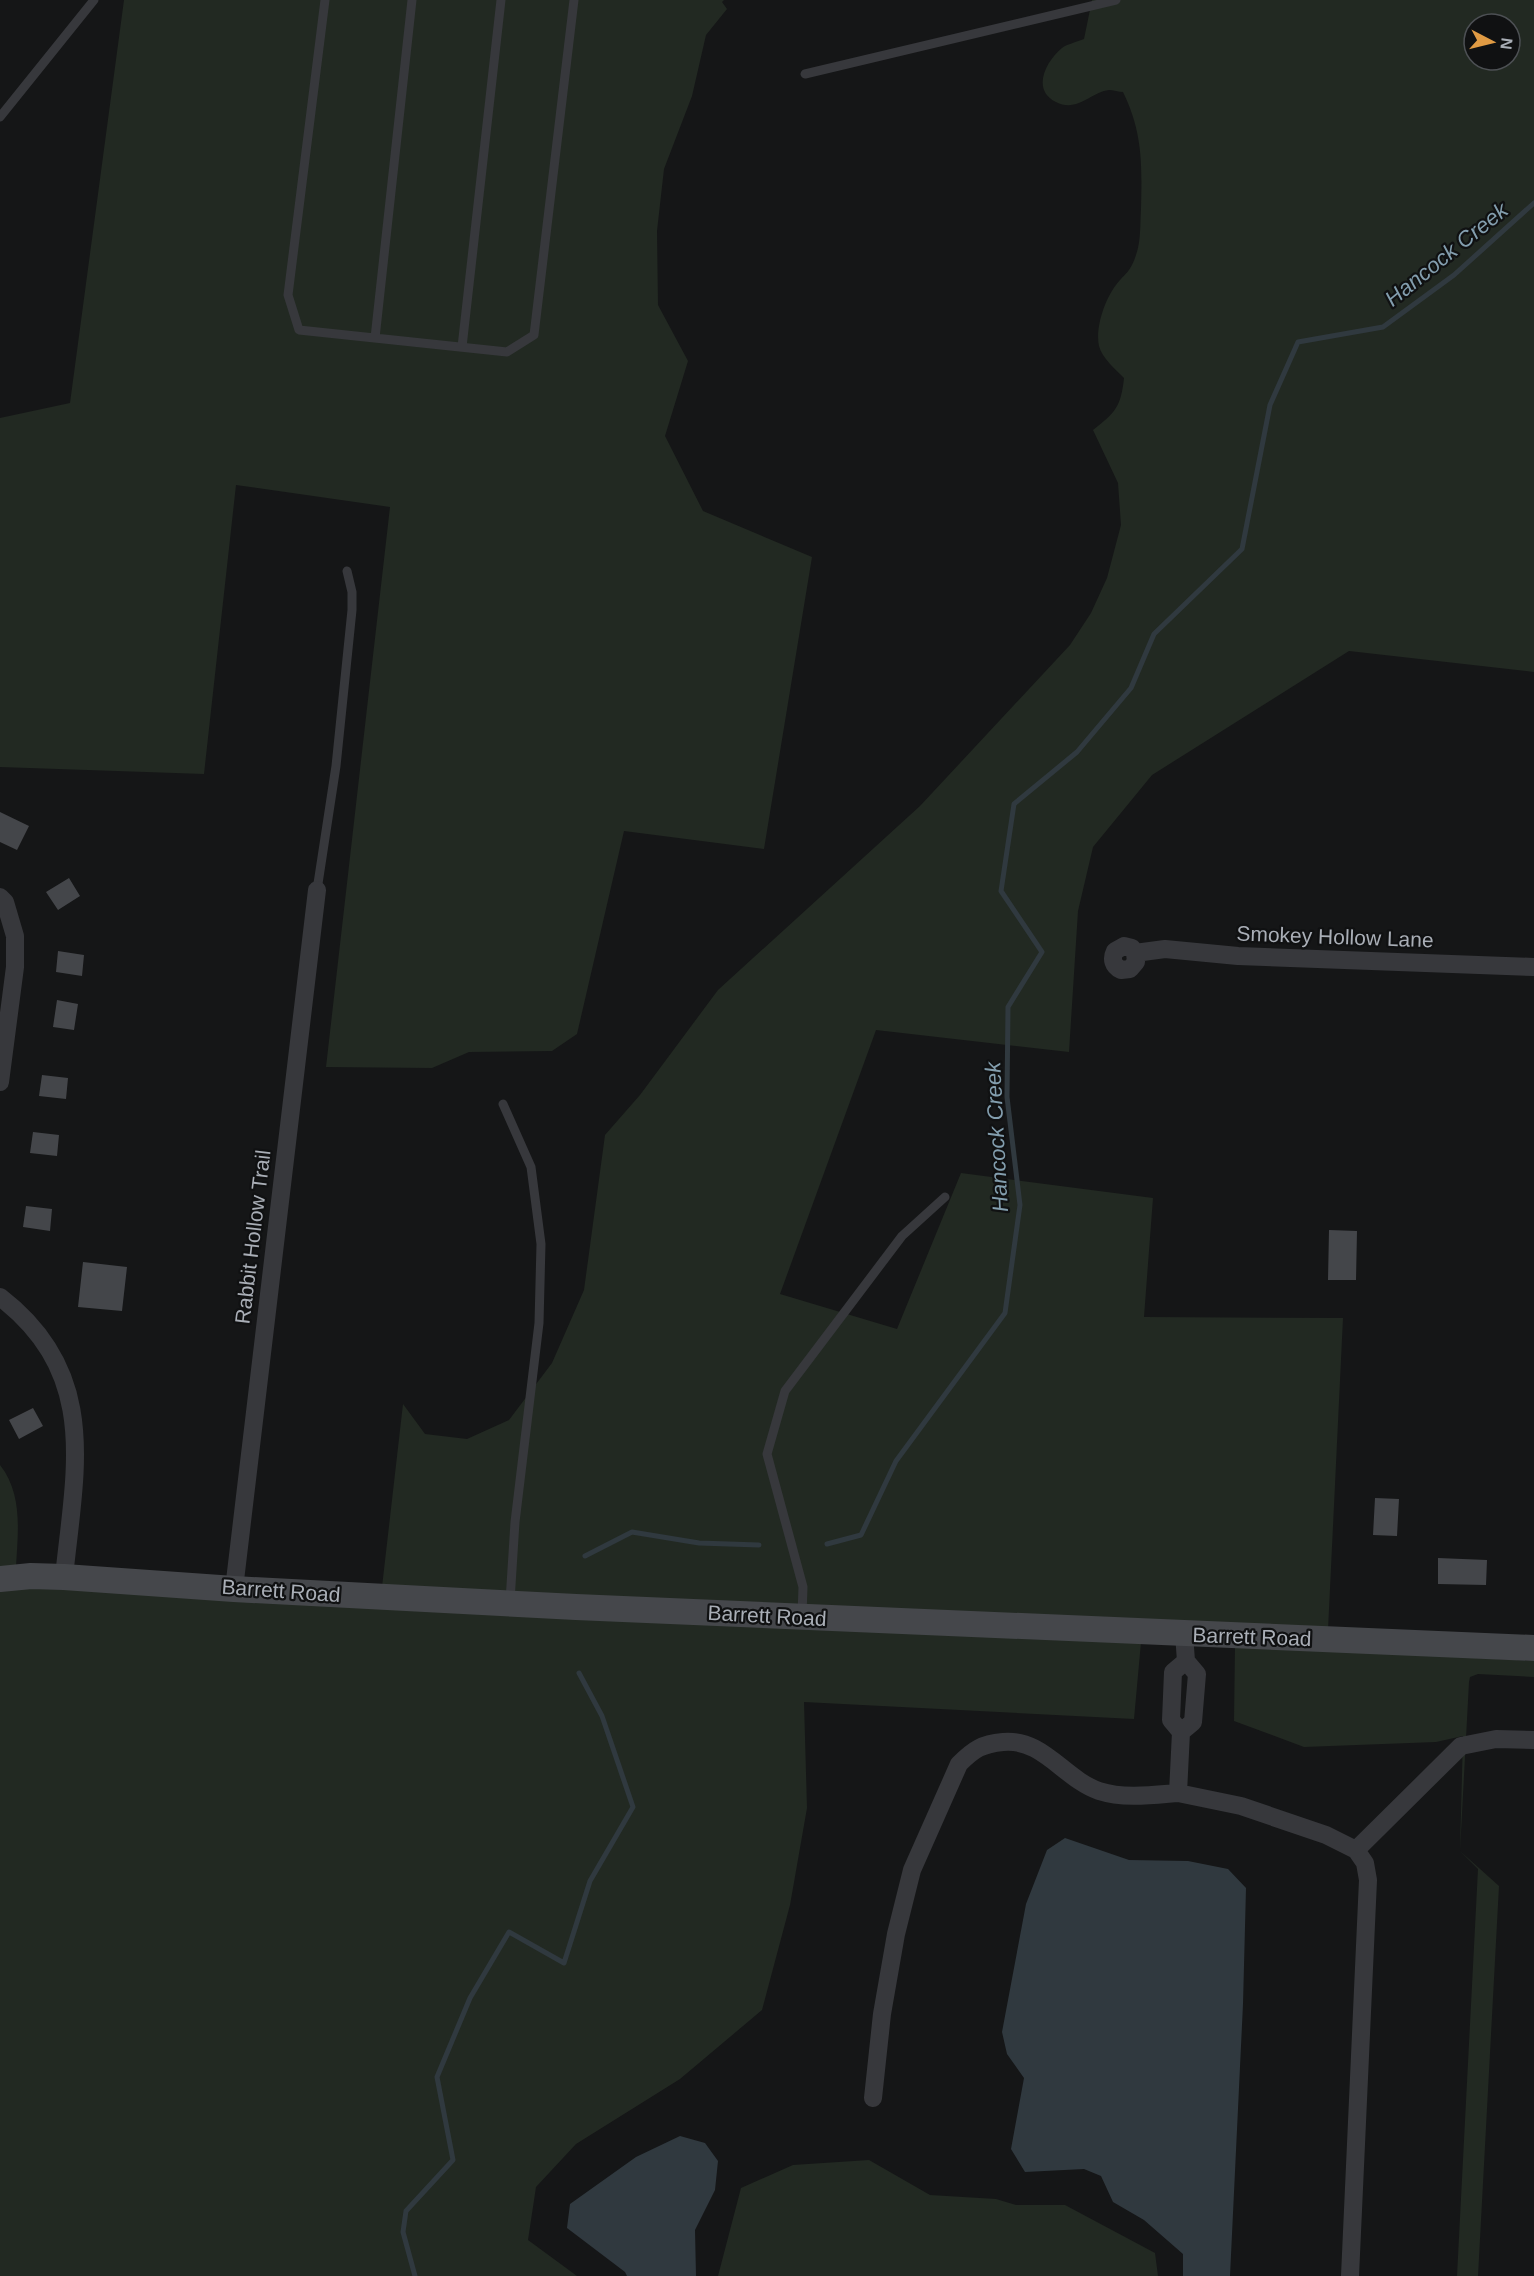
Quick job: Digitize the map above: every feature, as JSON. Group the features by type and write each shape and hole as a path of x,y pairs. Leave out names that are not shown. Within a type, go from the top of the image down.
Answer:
{"street":[{"name":"Rabbit Hollow Trail","path":"234,1589 317,890"},
{"path":"0,897 5,902 15,936 15,967 0,1082"},
{"name":"Smokey Hollow Lane","path":"1136,952 1165,949 1238,956 1534,967"},
{"path":"0,1297 30,1326 50,1352 64,1378 74,1418 75,1470 64,1577"},
{"name":"Barrett Road","path":"0,1579 31,1576 64,1577 234,1589 510,1603 1534,1648"},
{"path":"1178,1793 1181,1732 1171,1720 1173,1672 1186,1661 1184,1634"},
{"path":"1356,1850 1461,1746 1496,1739 1534,1740"},
{"path":"873,2098 882,2014 896,1934 912,1870 959,1764 985,1744 1013,1741 1036,1748 1071,1775 1100,1791 1135,1796 1178,1793 1241,1806 1326,1835 1356,1850 1365,1863 1368,1880 1350,2276"}],"lane":[{"path":"0,117 94,0"},
{"path":"325,0 288,295 299,330 507,352 534,335 574,0"},
{"path":"375,338 412,0"},
{"path":"462,347 501,0"},
{"path":"805,74 1116,0"},
{"path":"317,890 336,766 352,610 352,592 347,571"},
{"path":"503,1104 531,1167 541,1244 539,1323 515,1522 510,1603"},
{"path":"801,1617 803,1587 766,1454 785,1391 902,1236 945,1197"}],"shaded area":[{"path":"124,0 724,0 722,2 727,9 706,35 692,96 664,169 657,231 658,305 688,361 665,436 703,511 812,557 764,849 624,831 577,1034 552,1051 469,1052 432,1068 326,1067 390,507 236,485 204,774 0,767 0,418 70,403"},
{"path":"1092,0 1534,0 1534,672 1349,651 1152,775 1093,847 1078,911 1069,1052 876,1030 780,1294 897,1329 961,1173 1153,1198 1144,1317 1343,1318 1328,1630 382,1587 403,1404 425,1434 467,1439 509,1420 552,1363 584,1290 605,1135 640,1095 718,990 920,806 1070,645 1091,613 1107,578 1121,525 1118,483 1093,430 1116,409 1124,378 1103,355 1099,346 1098,331 1108,298 1130,269 1138,250 1141,209 1140,149 1130,107 1123,92 1109,90 1071,105 1064,105 1048,97 1043,83 1046,68 1064,47 1084,39"},
{"path":"0,1465 7,1476 16,1501 18,1527 16,1567 0,1569"},
{"path":"32,1586 1226,1646 1141,1642 1134,1719 804,1702 807,1808 790,1905 762,2010 680,2079 576,2144 536,2187 528,2240 577,2276 0,2276 0,1589"},
{"path":"1235,1646 1534,1661 1534,1677 1478,1674 1470,1677 1460,1851 1463,1736 1436,1742 1304,1747 1234,1721"},
{"path":"1065,1838 1129,1860 1188,1861 1228,1869 1246,1888 1230,2276 1183,2276 1183,2254 1144,2220 1113,2202 1101,2176 1084,2169 1025,2172 1011,2149 1024,2078 1007,2054 1002,2032 1026,1904 1047,1850"},
{"path":"1460,1851 1499,1886 1478,2276 1457,2276 1478,1869"},
{"path":"680,2136 705,2143 718,2161 715,2190 695,2230 696,2276 627,2276 625,2272 567,2228 570,2204 636,2157"},
{"path":"869,2160 930,2195 996,2199 1016,2205 1065,2205 1155,2253 1158,2276 718,2276 741,2188 793,2165"}],"building":[{"path":"0,812 29,826 17,850 0,842"},
{"path":"69,878 80,896 58,910 46,892"},
{"path":"58,951 84,955 82,976 56,972"},
{"path":"57,1000 78,1004 74,1030 53,1027"},
{"path":"42,1075 68,1078 66,1099 39,1096"},
{"path":"33,1132 59,1135 57,1156 30,1153"},
{"path":"26,1206 52,1209 50,1231 23,1227"},
{"path":"1329,1230 1357,1231 1356,1280 1328,1280"},
{"path":"83,1262 127,1267 122,1311 78,1307"},
{"path":"33,1408 43,1426 19,1439 9,1420"},
{"path":"1375,1498 1399,1499 1397,1536 1373,1535"},
{"path":"1438,1558 1487,1560 1486,1585 1438,1584"}],"waterway":[{"name":"Hancock Creek","path":"827,1544 861,1535 896,1461 1005,1313 1020,1205 1007,1097 1008,1007 1042,952 1001,891 1014,804 1077,752 1131,688 1154,634 1242,549 1270,405 1298,342 1383,327 1454,275 1534,203"},
{"name":"Hancock Creek","path":"585,1556 632,1532 699,1543 759,1545"},
{"name":"Hancock Creek","path":"415,2276 403,2232 406,2211 453,2160 437,2077 470,1998 509,1932 564,1963 590,1881 633,1807 602,1716 579,1673"}]}
